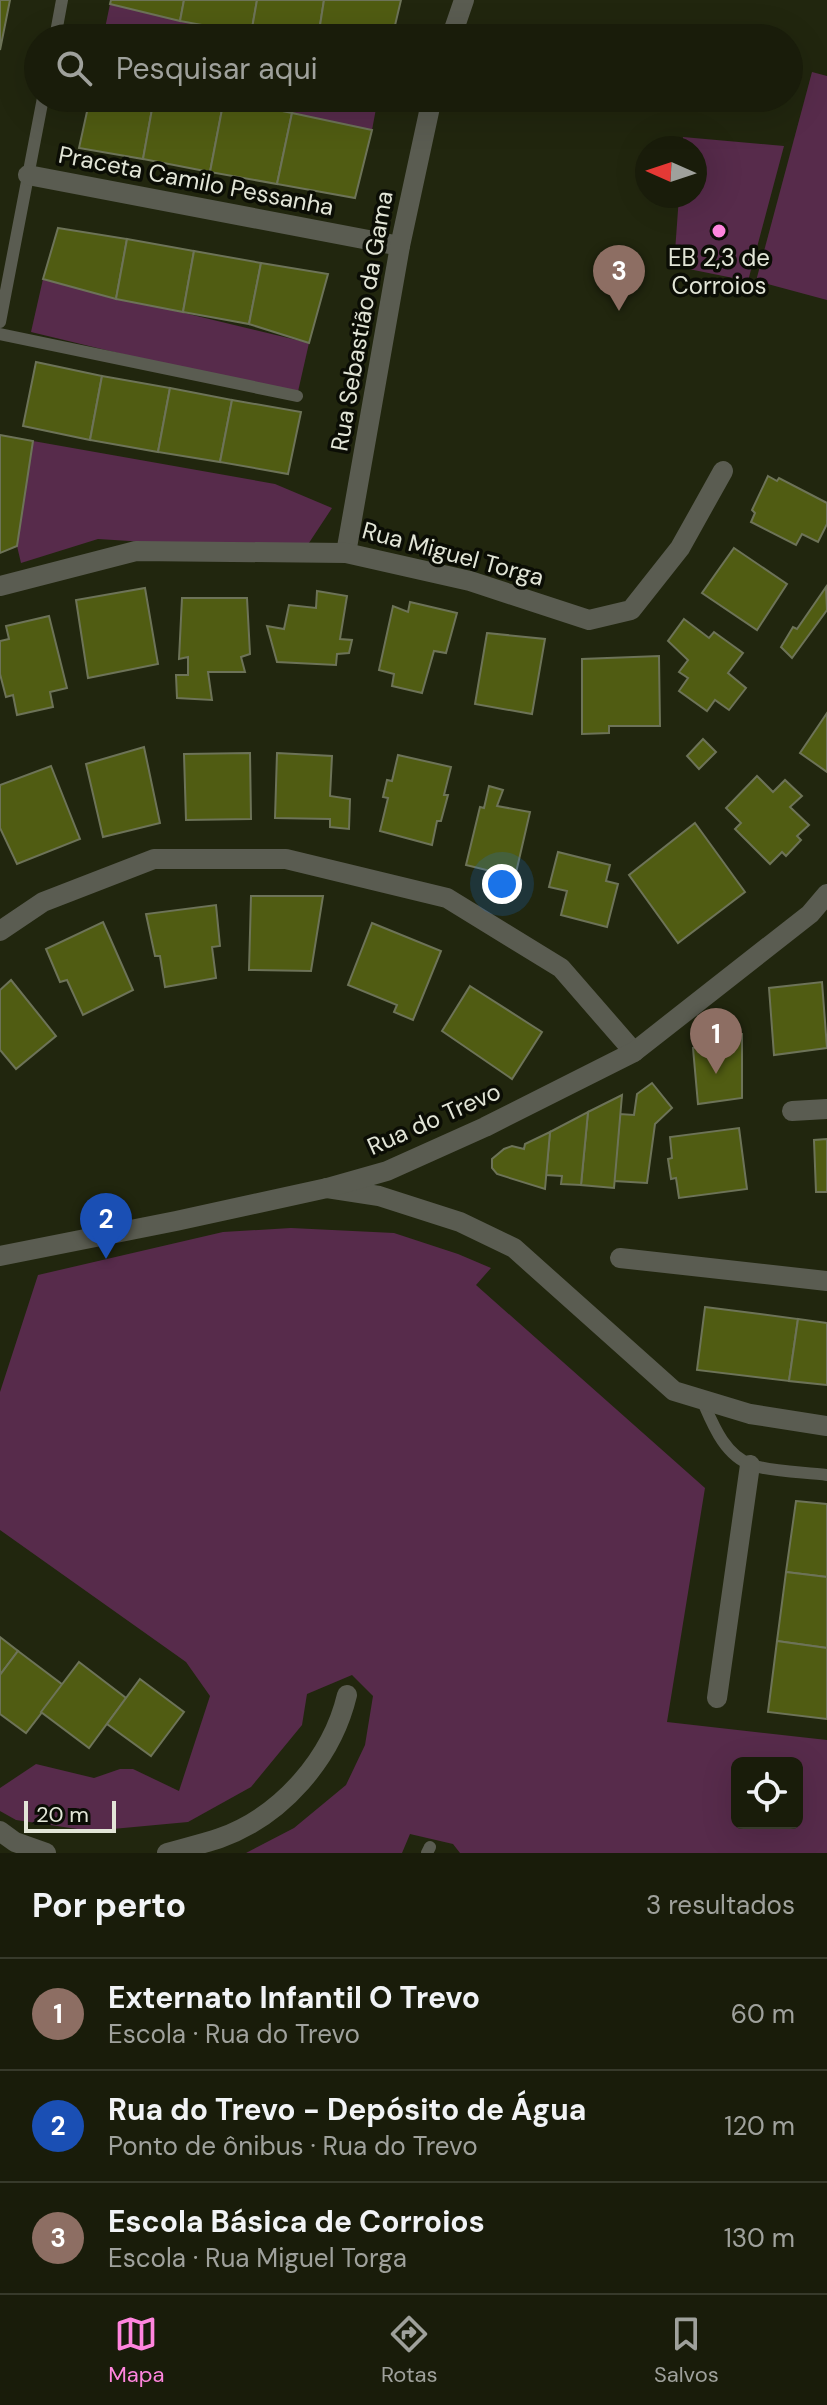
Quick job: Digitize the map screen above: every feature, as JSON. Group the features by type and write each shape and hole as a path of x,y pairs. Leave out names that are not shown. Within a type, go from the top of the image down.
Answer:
{"street":[{"path":"456,24 464,0"},
{"name":"Rua Sebastião da Gama","path":"346,553 400,246 429,112"},
{"name":"Praceta Camilo Pessanha","path":"28,175 400,246"},
{"name":"Rua Miguel Torga","path":"0,586 136,551 346,553 470,581 589,620 631,610 680,548 723,471"},
{"path":"0,931 43,902 154,859 286,859 447,898 561,968 634,1052"},
{"name":"Rua do Trevo","path":"0,1256 327,1188 387,1171 485,1127 634,1052 810,914 827,894"},
{"path":"792,1111 827,1109"},
{"path":"327,1188 379,1196 460,1222 514,1248 674,1391 750,1414 827,1426"},
{"path":"620,1258 827,1281"},
{"path":"717,1698 750,1465"},
{"path":"167,1853 223,1837 268,1813 302,1781 328,1748 347,1695"},
{"path":"0,1831 15,1842 46,1853"}],"lane":[{"path":"58,24 62,0"},
{"name":"Praceta Camilo Pessanha","path":"0,322 40,112"},
{"path":"0,334 297,396"},
{"path":"703,1402 724,1444 750,1465 827,1475"}],"shaded area":[{"path":"110,4 209,24 106,24"},
{"name":"EB 2,3 de Corroios","path":"812,72 827,76 827,300 756,281"},
{"path":"285,112 375,112 372,130"},
{"name":"EB 2,3 de Corroios","path":"707,139 784,146 748,281 674,266 678,208 707,208"},
{"path":"43,279 309,343 297,396 31,332"},
{"path":"33,441 275,484 332,508 303,552 98,539 21,563 17,546"},
{"path":"291,1228 394,1233 491,1268 476,1285 705,1488 667,1722 827,1740 827,1853 460,1853 453,1844 410,1834 402,1853 246,1853 294,1828 346,1785 365,1745 373,1696 352,1675 307,1694 302,1725 251,1787 188,1822 91,1831 16,1820 0,1811 0,1788 36,1764 94,1778 120,1769 133,1769 179,1791 210,1696 186,1662 0,1530 0,1392 38,1275 223,1232"}],"building":[{"path":"0,0 10,0 0,50"},
{"path":"111,0 184,0 180,21 110,4"},
{"path":"184,0 257,0 253,24 180,21"},
{"path":"257,0 324,0 320,24 253,24"},
{"path":"324,0 401,0 395,24 320,24"},
{"path":"87,112 151,112 143,159 79,148"},
{"path":"151,112 222,112 210,172 143,159"},
{"path":"222,112 292,113 277,184 210,172"},
{"path":"292,113 372,130 355,198 277,184"},
{"path":"58,228 127,239 116,299 43,279"},
{"path":"127,239 194,251 183,312 116,299"},
{"path":"194,251 261,263 249,324 183,312"},
{"path":"261,263 328,274 309,343 249,324"},
{"path":"36,362 102,376 90,440 23,426"},
{"path":"102,376 170,388 158,452 90,440"},
{"path":"170,388 232,400 220,462 158,452"},
{"path":"232,400 301,412 288,474 220,462"},
{"path":"0,435 33,441 17,546 0,553"},
{"path":"768,476 777,481 779,478 827,503 827,524 818,542 802,534 796,545 751,522 755,513 752,510"},
{"path":"734,548 787,584 757,630 702,593"},
{"path":"826,587 827,610 792,658 781,647"},
{"path":"145,588 158,664 88,678 76,600"},
{"path":"317,591 347,596 340,639 352,640 349,653 337,654 336,665 277,662 267,626 284,629 289,605 316,608"},
{"path":"182,598 247,598 250,654 241,657 245,672 208,672 212,700 177,698 176,675 188,675 188,657 179,659"},
{"path":"410,602 457,613 446,653 434,651 422,693 392,686 394,674 379,670 393,606 408,612"},
{"path":"49,616 67,688 50,692 53,707 17,715 13,695 6,697 0,674 0,641 9,639 6,626"},
{"path":"684,619 709,638 714,632 743,653 728,673 746,688 729,710 715,700 707,711 679,691 688,678 679,672 688,660 668,641"},
{"path":"487,633 545,639 532,714 475,704"},
{"path":"659,656 660,726 609,726 609,733 582,734 582,659"},
{"path":"827,713 827,772 800,753"},
{"path":"703,739 716,752 699,769 687,756"},
{"path":"144,747 160,823 103,837 86,764"},
{"path":"250,753 251,819 186,820 184,754"},
{"path":"277,753 332,756 330,796 350,799 349,829 330,827 330,819 275,818"},
{"path":"398,755 451,767 444,795 448,795 441,821 437,821 432,845 380,831 388,798 383,797 387,780 392,781"},
{"path":"51,766 80,839 17,864 0,828 0,785"},
{"path":"757,776 773,792 785,780 802,796 790,807 809,825 797,836 801,840 786,856 782,852 770,864 735,829 741,823 726,808"},
{"path":"489,786 503,790 497,806 530,812 515,877 466,865 480,807 484,808"},
{"path":"695,823 745,892 678,943 629,875"},
{"path":"558,852 610,865 606,881 618,884 607,927 561,915 567,891 549,887"},
{"path":"251,896 323,896 311,971 249,970"},
{"path":"216,905 220,946 212,947 216,978 165,987 160,956 155,956 146,914"},
{"path":"103,922 133,990 83,1015 67,980 60,982 46,949"},
{"path":"372,923 441,951 413,1020 394,1012 397,1005 348,985"},
{"path":"11,980 56,1036 16,1069 0,1050 0,990"},
{"path":"822,982 827,1048 774,1055 769,988"},
{"path":"470,986 542,1032 512,1079 442,1031"},
{"path":"742,1034 742,1098 698,1104 693,1048 711,1046 712,1037"},
{"path":"652,1083 672,1108 655,1124 647,1183 614,1181 620,1114 634,1115 637,1094"},
{"path":"622,1095 614,1188 581,1185 588,1112"},
{"path":"588,1112 581,1185 561,1184 562,1176 546,1175 550,1132"},
{"path":"739,1128 747,1189 679,1198 676,1178 671,1179 668,1159 672,1158 670,1137"},
{"path":"550,1132 545,1189 497,1174 492,1168 492,1159 504,1149 512,1146 524,1149 525,1144"},
{"path":"827,1139 827,1192 816,1192 814,1140"},
{"path":"705,1307 798,1319 789,1381 697,1370"},
{"path":"798,1319 827,1323 827,1385 789,1381"},
{"path":"796,1501 827,1504 827,1577 786,1572"},
{"path":"786,1572 827,1577 827,1648 777,1641"},
{"path":"0,1637 18,1651 0,1675"},
{"path":"777,1641 827,1648 827,1719 768,1712"},
{"path":"18,1651 63,1685 26,1733 0,1714 0,1675"},
{"path":"79,1662 126,1698 89,1748 41,1712"},
{"path":"140,1679 184,1712 151,1756 107,1724"}],"place":[{"name":"EB 2,3 de Corroios","path":"719,231"},
{"name":"Escola Básica de Corroios","path":"619,311"},
{"name":"Externato Infantil O Trevo","path":"716,1074"},
{"name":"Rua do Trevo - Depósito de Água","path":"106,1259"}]}
